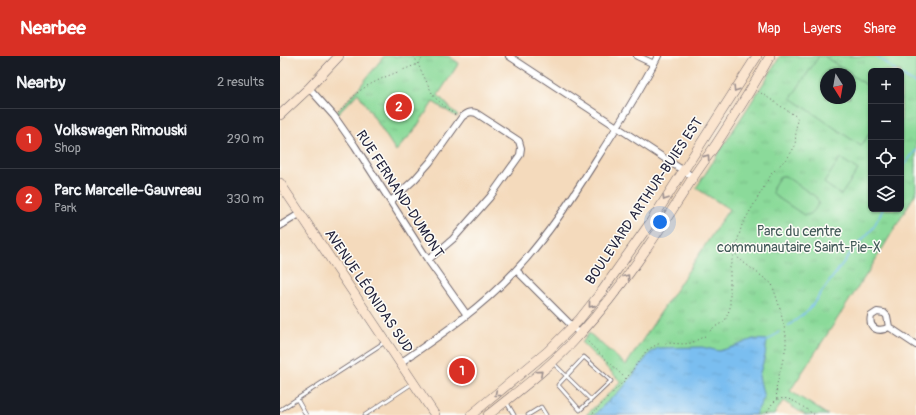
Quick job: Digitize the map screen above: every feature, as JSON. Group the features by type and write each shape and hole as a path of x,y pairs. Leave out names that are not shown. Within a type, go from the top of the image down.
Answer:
{"street":[{"path":"280,115 309,88 339,56"},
{"path":"509,56 693,177"},
{"path":"637,56 654,64"},
{"path":"400,363 442,335 467,315 516,270 556,221 618,127 658,56"},
{"name":"BOULEVARD ARTHUR-BUIES EST","path":"471,415 548,351 573,326 602,291 650,223 756,56"},
{"name":"BOULEVARD ARTHUR-BUIES EST","path":"488,415 552,361 580,334 612,297 634,267 715,146 770,56"},
{"name":"RUE FERNAND-DUMONT","path":"309,88 334,116 391,201 428,260 467,315"},
{"path":"391,201 415,179 430,162 460,119 467,113 476,113 519,141 521,148 520,155 490,197 453,239 428,260"},
{"name":"AVENUE LÉONIDAS SUD","path":"280,183 435,415"},
{"path":"280,226 301,213"},
{"path":"516,270 580,334"},
{"path":"889,327 916,345"}],"lane":[{"path":"280,410 385,342"},
{"path":"584,357 611,381 591,400 580,410 558,385 584,357"},
{"path":"552,361 591,400"},
{"path":"365,415 413,383"},
{"path":"296,399 306,415"},
{"path":"506,401 514,415"},
{"path":"528,415 541,407 546,415"}],"path":[{"path":"280,61 285,56"},
{"path":"414,56 434,97 460,119"},
{"path":"334,116 358,92 367,86 418,64 424,56"},
{"path":"626,379 648,350 658,344 691,343 725,321 730,308 730,267 742,225 772,173 789,156 795,146 797,117 756,90"},
{"path":"734,250 739,259 772,284 779,305 786,335 786,347 776,388 777,400"},
{"path":"765,415 773,403 780,398 788,398 815,415"}],"green space":[{"path":"384,56 448,56 459,63 438,95 458,116 457,117 433,102 414,131 396,151 358,93 338,114 337,112 358,89"},
{"name":"Parc du centre communautaire Saint-Pie-X","path":"780,56 916,56 916,193 870,269 790,391 828,415 805,415 783,401 774,415 586,415 621,382 582,343 589,333 626,365 729,209 696,188"},
{"path":"819,56 824,56 842,68 820,68 820,104 856,104 856,78 868,86 868,136 861,146 791,98"},
{"path":"840,158 858,170 841,195 824,183"},
{"path":"781,176 785,176 816,197 819,203 809,215 804,215 774,195 773,187"}],"water":[{"path":"753,339 767,340 765,356 759,376 764,398 755,415 594,415 623,388 650,353 658,348 702,347 719,351"}],"waterway":[{"path":"876,56 892,68"},
{"path":"904,77 916,84"},
{"path":"904,166 916,150"},
{"path":"788,326 808,311 848,256 873,228 881,212"},
{"path":"766,342 779,332"}],"place":[{"name":"Parc Marcelle-Gauvreau","path":"399,107"},
{"name":"Volkswagen Rimouski","path":"462,371"}]}
